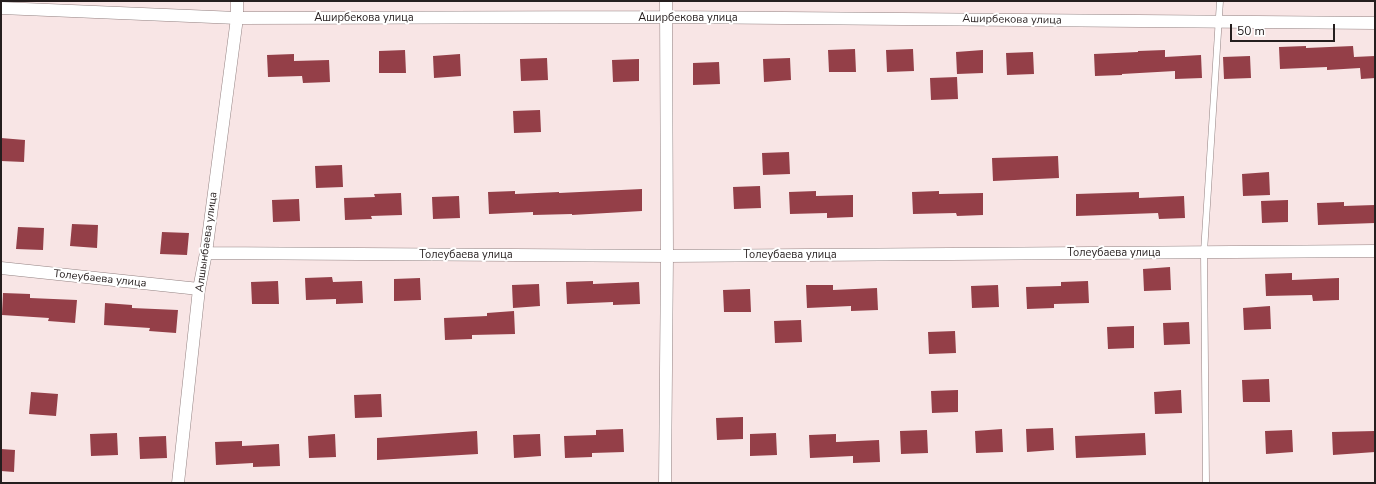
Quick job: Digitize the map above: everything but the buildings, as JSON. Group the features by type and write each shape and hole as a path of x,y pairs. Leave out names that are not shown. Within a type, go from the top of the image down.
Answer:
{"street":[{"name":"Алшынбаева улица","path":"178,483 199,289 206,253 237,18 237,1"},
{"path":"665,483 667,256 666,1"},
{"name":"Аширбекова улица","path":"1,8 237,18 666,17 1375,23"},
{"name":"Толеубаева улица","path":"206,253 667,256 1375,251"},
{"name":"Толеубаева улица","path":"1,268 199,289"}],"lane":[{"path":"1206,483 1204,252 1220,1"}]}
